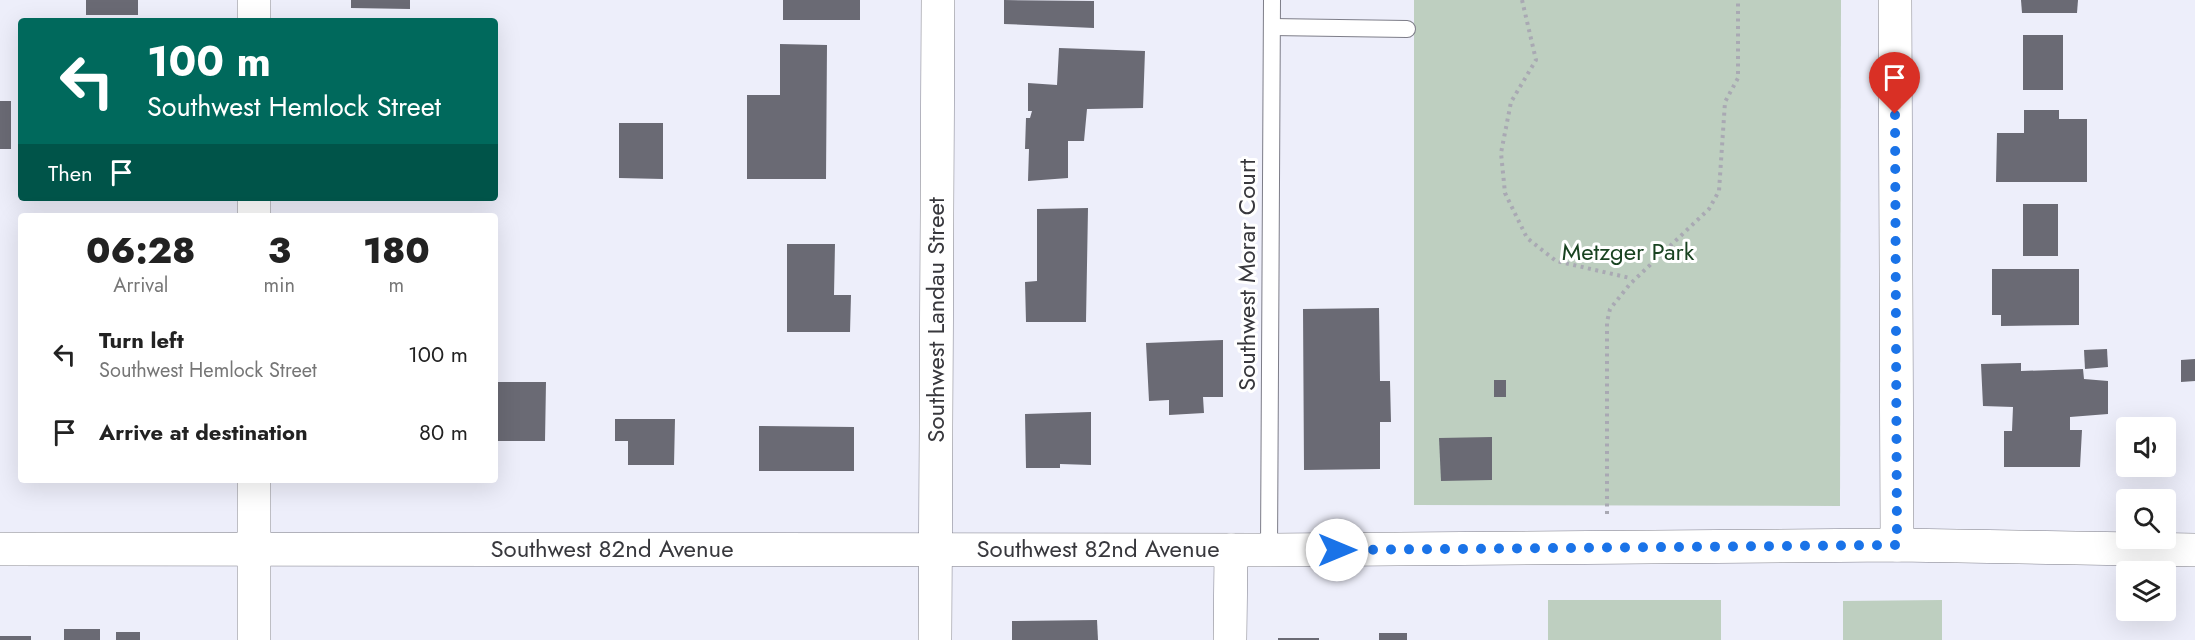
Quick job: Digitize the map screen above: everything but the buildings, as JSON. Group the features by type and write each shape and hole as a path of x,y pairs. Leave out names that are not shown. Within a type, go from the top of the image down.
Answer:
{"street":[{"path":"254,0 254,18"},
{"name":"Southwest Landau Street","path":"935,640 938,0"},
{"path":"1895,0 1897,545"},
{"path":"254,483 254,640"},
{"name":"Southwest 82nd Avenue","path":"0,549 1269,550 1897,545 2195,550"},
{"path":"1230,640 1231,550"}],"lane":[{"name":"Southwest Morar Court","path":"1269,550 1272,0"},
{"path":"1272,27 1407,29"}],"path":[{"path":"1522,0 1536,60 1511,102 1501,153 1505,193 1527,238 1556,261 1630,278"},
{"path":"1607,548 1607,322 1610,309 1630,284 1709,209 1719,191 1725,102 1738,78 1738,0"}],"green space":[{"name":"Metzger Park","path":"1414,0 1841,0 1840,506 1414,505"},
{"path":"1548,600 1721,600 1721,640 1548,640"},
{"path":"1942,600 1942,640 1843,640 1843,601"}],"route":[{"path":"1337,550 1897,545 1895,114"}]}
